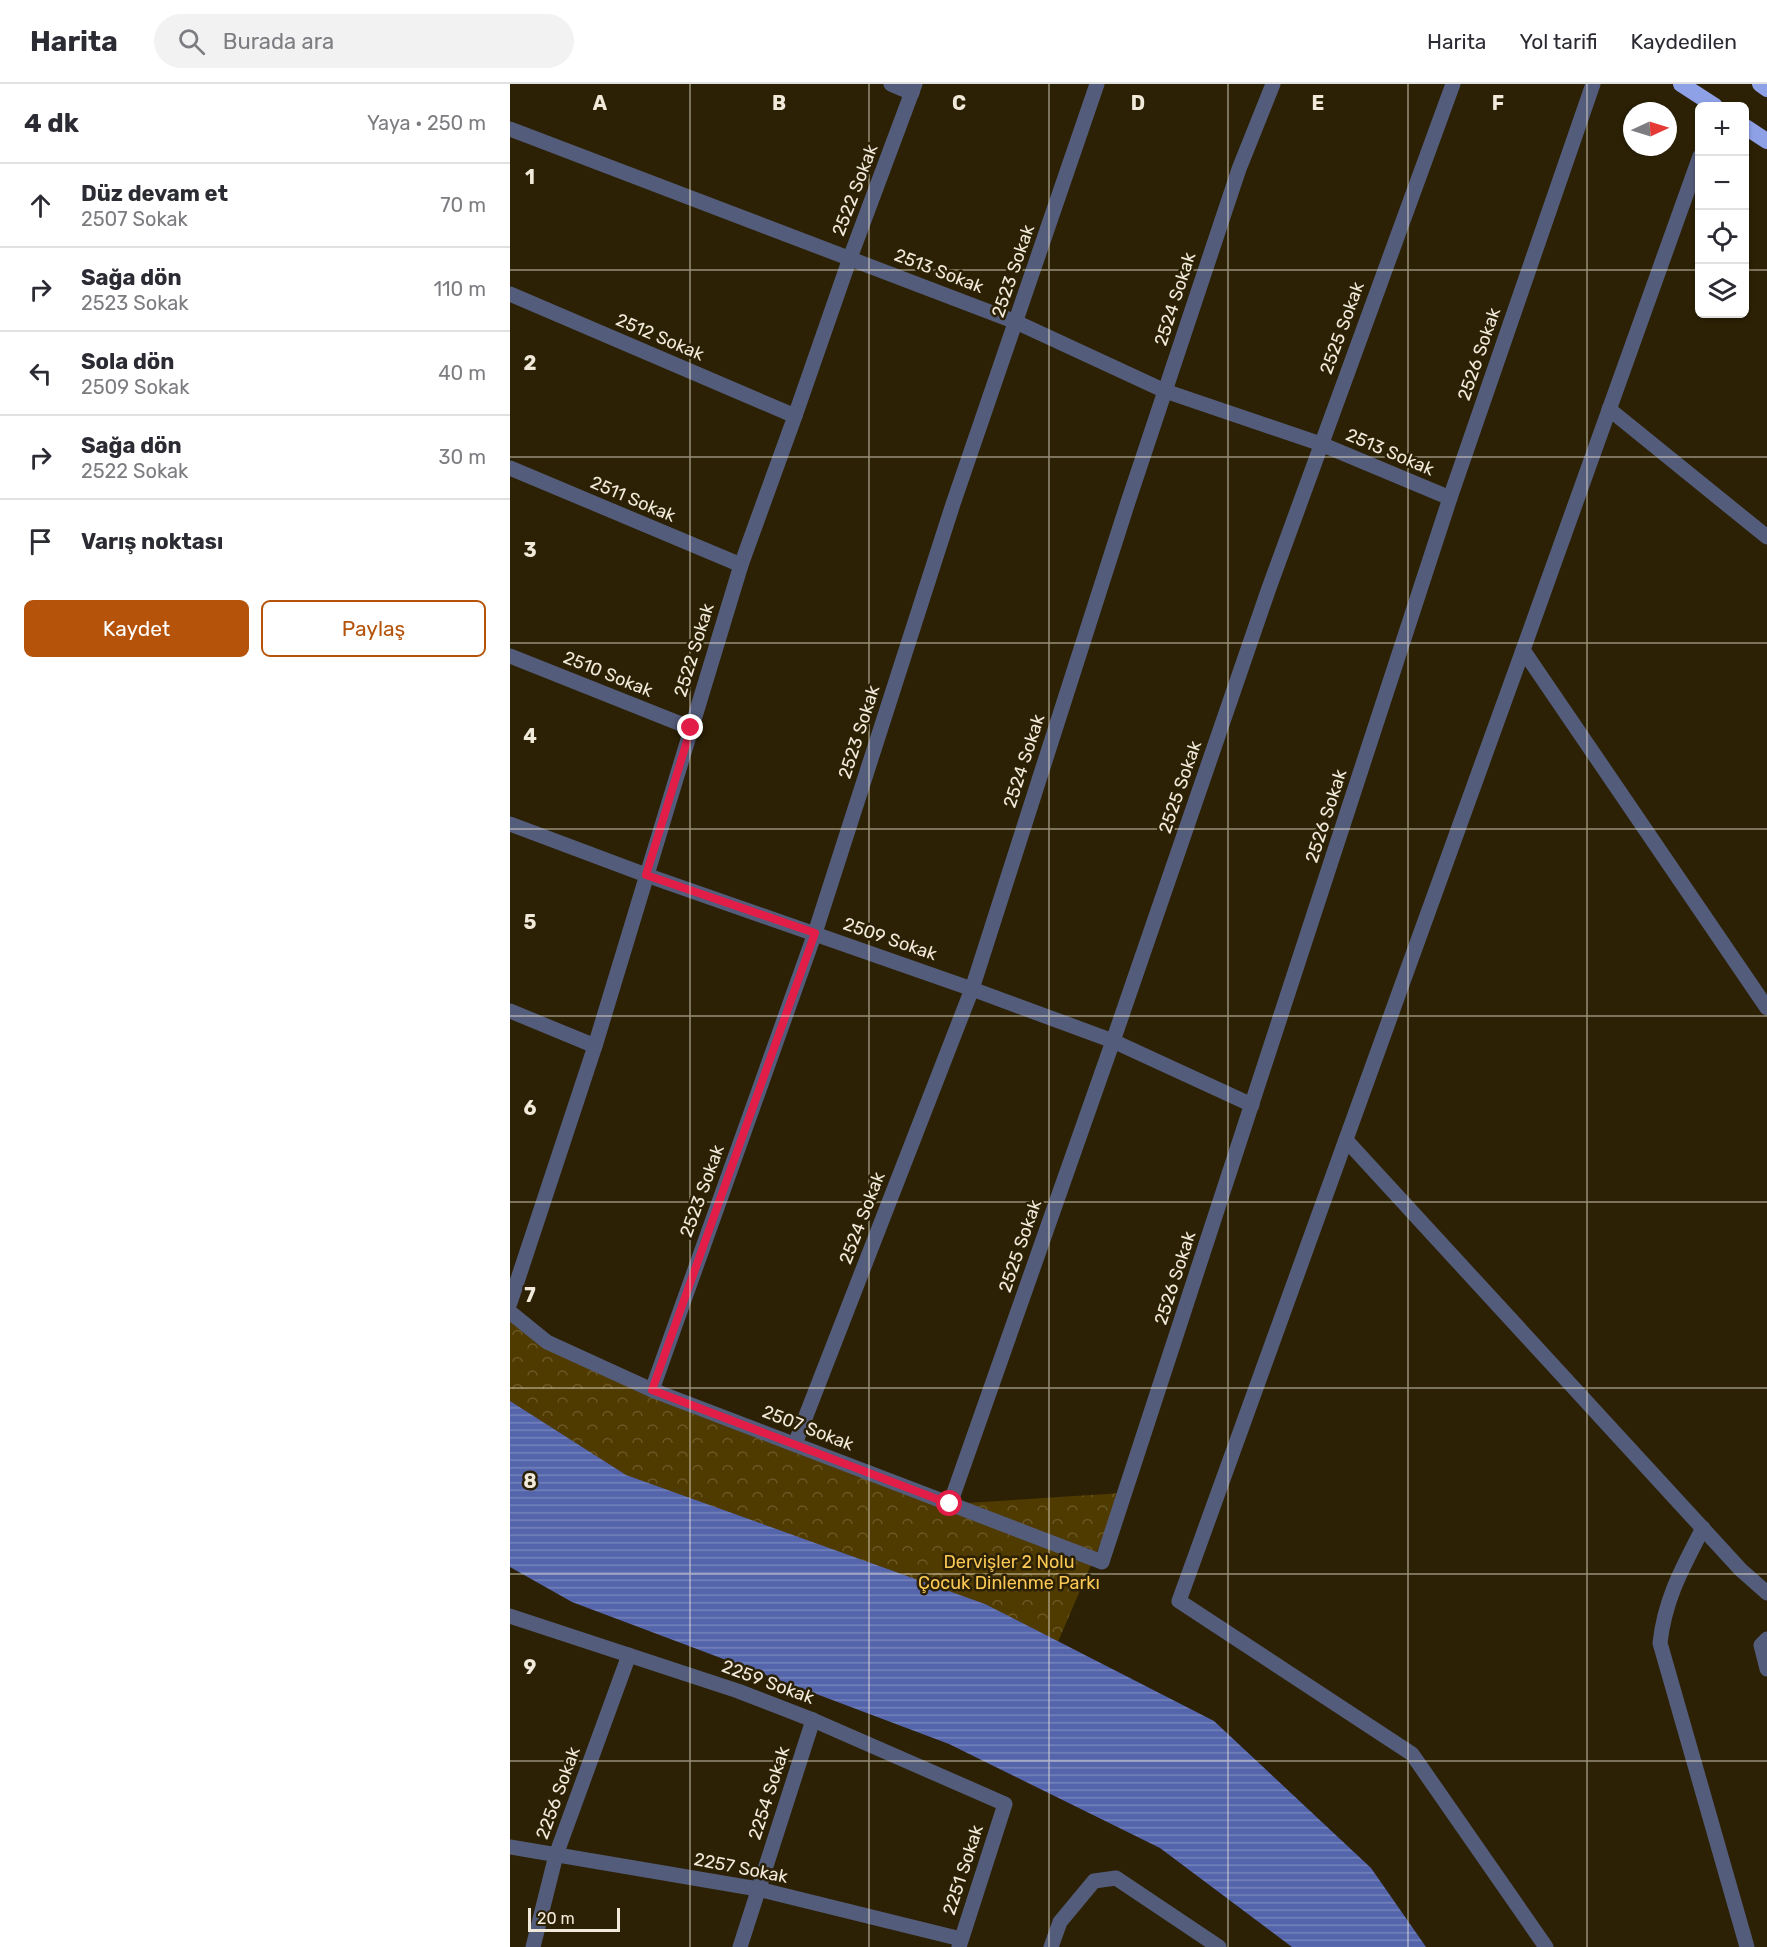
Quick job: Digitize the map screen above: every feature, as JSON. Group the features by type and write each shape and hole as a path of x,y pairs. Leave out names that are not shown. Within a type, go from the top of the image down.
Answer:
{"highway":[{"path":"1681,84 1709,102"},
{"path":"1760,84 1767,88"},
{"path":"1749,129 1767,141"}],"street":[{"path":"891,84 914,88"},
{"name":"2523 Sokak","path":"652,1390 815,933 953,504 1097,84"},
{"name":"2524 Sokak","path":"795,1444 972,988 1239,169 1273,84"},
{"name":"2525 Sokak","path":"950,1504 1269,588 1453,84"},
{"name":"2526 Sokak","path":"1102,1562 1450,498 1593,84"},
{"name":"2522 Sokak","path":"510,1303 596,1046 741,565 850,258 914,88"},
{"name":"2513 Sokak","path":"510,129 1016,322 1166,391 1321,444 1450,498"},
{"path":"1546,1947 1412,1754 1179,1601 1695,170"},
{"name":"2512 Sokak","path":"510,294 795,416"},
{"path":"1609,409 1767,537"},
{"name":"2511 Sokak","path":"510,468 741,565"},
{"path":"1523,650 1767,1008"},
{"name":"2510 Sokak","path":"510,656 691,728"},
{"name":"2509 Sokak","path":"510,824 646,875 972,988 1113,1041 1252,1105"},
{"path":"510,1011 596,1046"},
{"path":"1346,1140 1741,1570 1767,1593"},
{"name":"2507 Sokak","path":"510,1312 547,1341 652,1390 1102,1562"},
{"path":"1703,1528 1673,1587 1662,1618 1660,1643 1747,1947"},
{"name":"2259 Sokak","path":"510,1616 738,1691 813,1719 1005,1804"},
{"path":"1767,1640 1761,1645 1767,1669"},
{"name":"2256 Sokak","path":"533,1947 556,1855 629,1655"},
{"name":"2254 Sokak","path":"740,1947 813,1719"},
{"name":"2251 Sokak","path":"960,1943 1005,1804"},
{"name":"2257 Sokak","path":"510,1847 758,1889 960,1943"},
{"path":"1052,1947 1060,1922 1094,1881 1116,1878 1219,1947"}],"green space":[{"name":"Dervişler 2 Nolu Çocuk Dinlenme Parkı","path":"510,1313 532,1330 795,1444 950,1504 1122,1493 1048,1665 706,1534 510,1422"}],"water":[{"path":"510,1401 626,1475 985,1604 1214,1721 1371,1868 1426,1947 1292,1947 1160,1848 949,1744 572,1602 510,1567"}],"route":[{"path":"691,728 646,875 815,933 652,1390 950,1504"}]}
